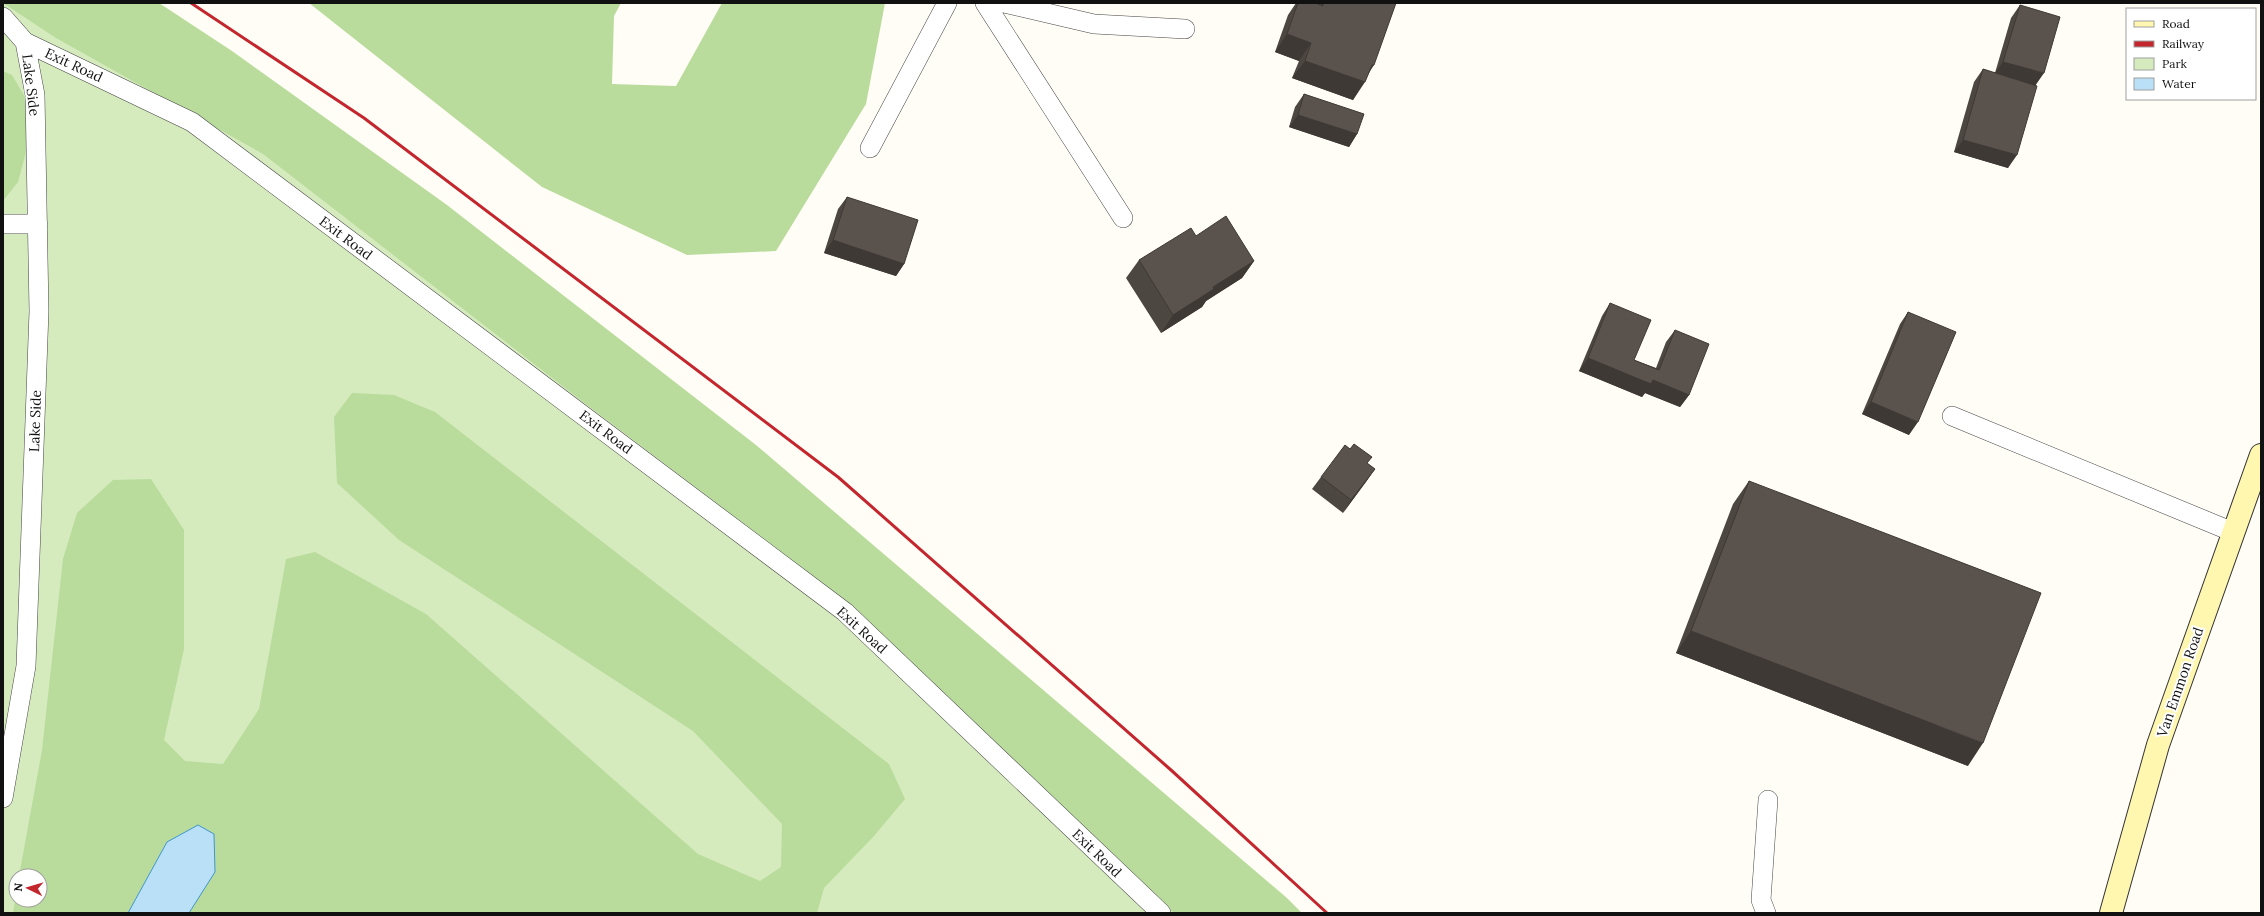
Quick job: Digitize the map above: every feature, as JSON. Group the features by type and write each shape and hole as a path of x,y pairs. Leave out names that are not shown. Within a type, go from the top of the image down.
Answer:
{"street":[{"name":"Van Emmon Road","path":"2111,913 2158,745 2261,455"}],"lane":[{"path":"870,148 947,3"},
{"path":"985,3 1123,218"},
{"path":"1004,3 1094,24 1185,29"},
{"name":"Exit Road","path":"3,17 25,42 192,122 845,612 1161,913"},
{"name":"Lake Side","path":"3,798 26,666 39,311 35,95 25,42"},
{"path":"3,224 38,224"},
{"path":"1952,416 2233,532"},
{"path":"1766,913 1761,900 1768,800"}],"green space":[{"path":"3,3 61,3 870,595 1198,913 3,913"},
{"path":"3,3 159,3 232,51 447,205 756,445 1287,898 1302,913 1174,913 830,589 578,398 263,154 56,38"},
{"path":"309,3 621,3 614,16 612,84 676,86 722,3 885,3 866,104 776,251 687,255 542,187"},
{"path":"3,71 12,75 28,102 26,152 18,182 3,201"},
{"path":"352,393 394,395 435,412 889,764 905,799 874,836 824,888 817,913 189,913 215,871 167,842 128,913 13,913 14,908 48,908 48,868 20,868 42,750 63,559 77,513 113,480 151,479 184,530 184,649 164,740 185,761 223,764 259,709 286,559 315,552 426,614 698,854 760,881 781,867 782,824 693,731 399,540 337,483 334,417"}],"water":[{"path":"198,825 214,834 215,872 189,913 128,913 167,842"}],"building":[{"path":"1298,3 1316,3 1323,6 1323,3 1396,3 1374,65 1372,65 1365,82 1305,61 1311,43 1287,34"},
{"path":"2020,5 2060,17 2044,73 2003,62"},
{"path":"1983,69 2037,86 2017,155 1963,140"},
{"path":"1304,94 1364,114 1357,134 1298,115"},
{"path":"847,197 918,220 904,264 833,240"},
{"path":"1226,216 1254,261 1173,315 1139,260 1191,228 1196,236"},
{"path":"1610,303 1651,320 1634,360 1659,370 1675,330 1709,344 1689,395 1653,380 1651,384 1588,358"},
{"path":"1908,312 1956,332 1918,422 1871,402"},
{"path":"1354,444 1372,457 1367,463 1375,469 1351,500 1321,477 1345,445 1350,449"},
{"path":"1749,481 2041,593 1983,743 1691,631"}],"railway":[{"path":"191,3 364,118 838,477 1171,770 1327,913"}]}
